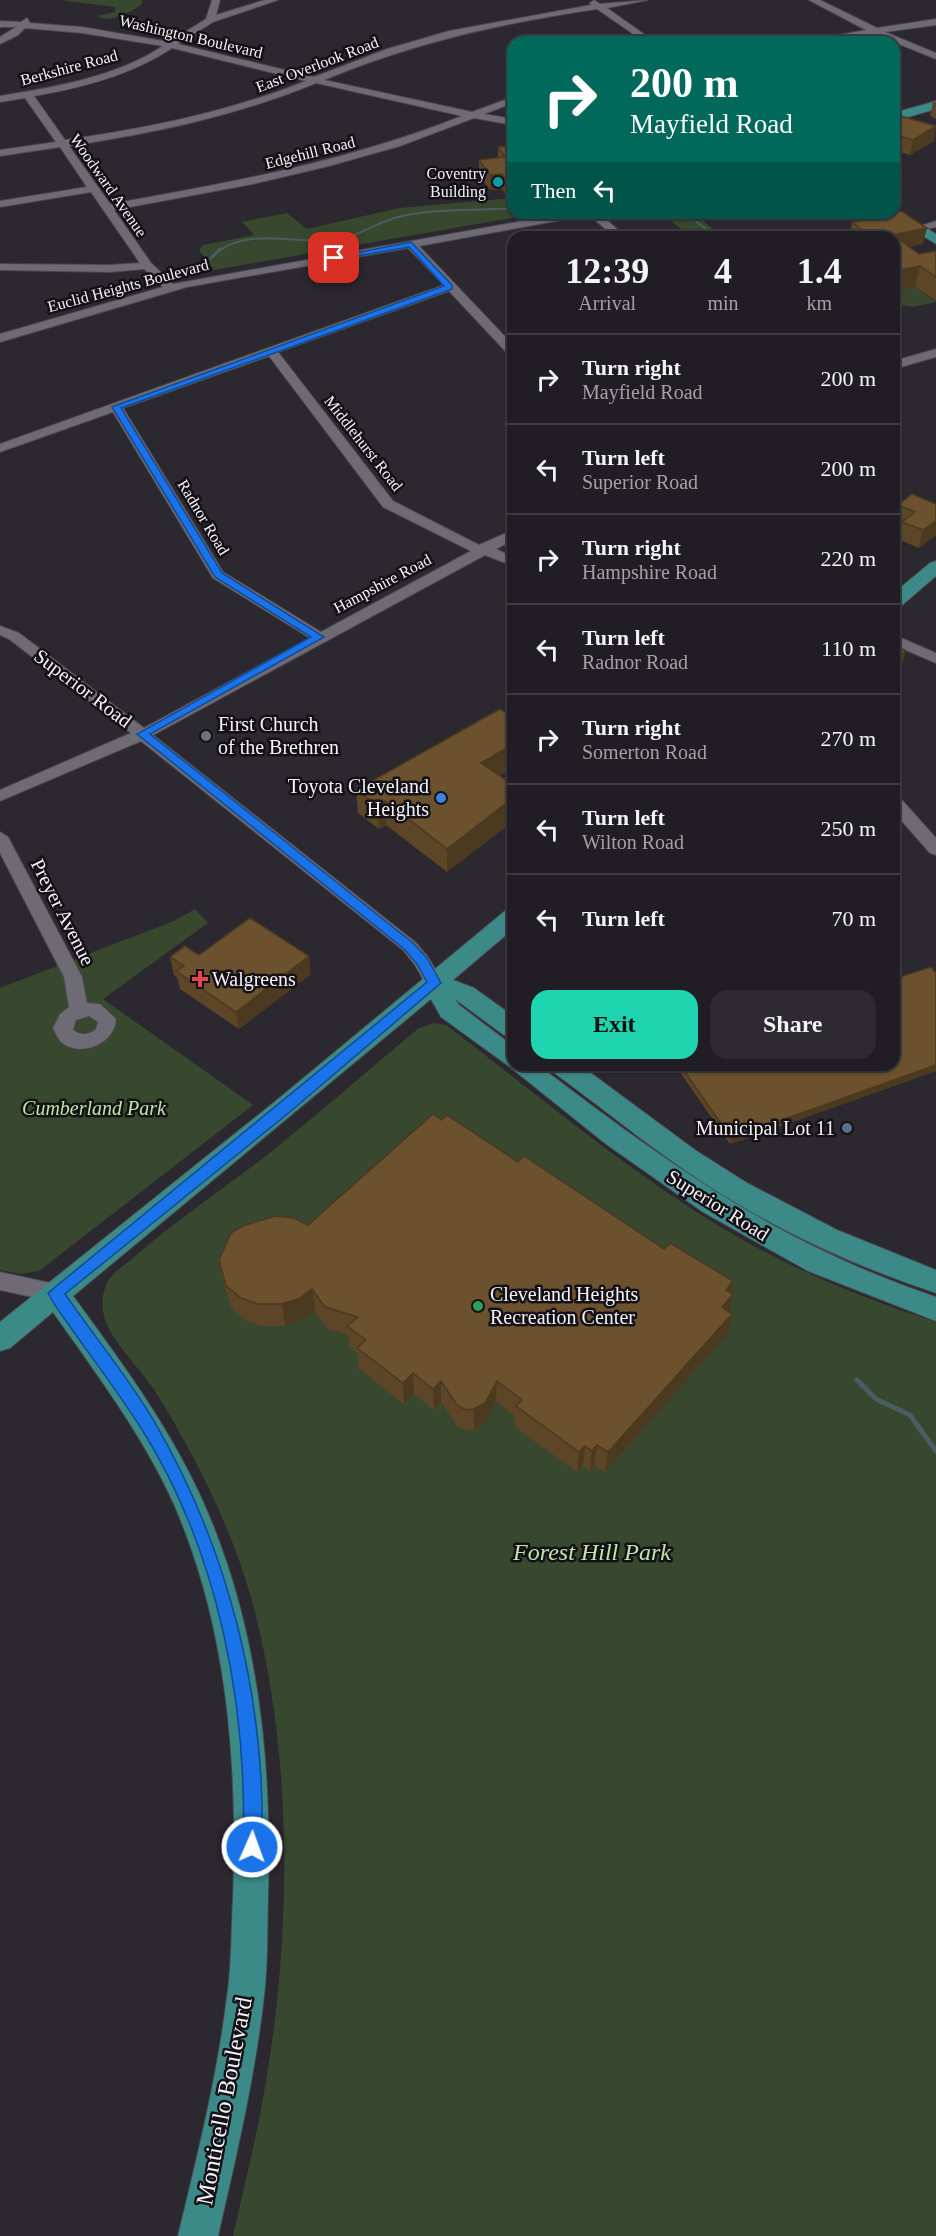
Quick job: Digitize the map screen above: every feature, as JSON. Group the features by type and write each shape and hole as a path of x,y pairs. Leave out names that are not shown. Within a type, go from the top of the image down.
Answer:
{"main road":[{"path":"900,102 936,93"},
{"path":"900,115 936,105"},
{"path":"900,216 936,240"},
{"path":"900,597 936,567"},
{"path":"0,1339 286,1107 507,922"},
{"path":"434,983 466,994 507,1025"},
{"name":"Superior Road","path":"434,983 450,1011 507,1052"},
{"name":"Superior Road","path":"534,1071 649,1146 835,1241 936,1282"},
{"name":"Superior Road","path":"568,1071 649,1146 739,1221 822,1265 936,1310"},
{"path":"822,1265 835,1241"},
{"name":"Monticello Boulevard","path":"56,1293 147,1424 187,1500 206,1548 234,1640 249,1737 254,1804 246,1994 229,2102 198,2236"}],"street":[{"path":"210,21 216,0"},
{"name":"Berkshire Road","path":"0,99 89,81 124,69 177,43 210,21 274,0"},
{"path":"590,0 642,36"},
{"name":"East Overlook Road","path":"0,153 206,118 261,102 390,51 455,32 644,0"},
{"path":"813,0 886,36"},
{"name":"Washington Boulevard","path":"0,18 177,43 507,113"},
{"path":"0,41 27,22"},
{"name":"Washington Boulevard","path":"0,24 27,22"},
{"path":"843,36 936,22"},
{"path":"900,41 936,56"},
{"name":"Washington Boulevard","path":"177,43 315,81 507,121"},
{"name":"Woodward Avenue","path":"28,95 147,265 171,288"},
{"name":"Edgehill Road","path":"107,208 218,188 324,165 400,143 507,102"},
{"path":"0,204 92,189"},
{"name":"Euclid Heights Boulevard","path":"0,338 171,288 551,219"},
{"path":"600,219 614,231"},
{"path":"919,228 936,224"},
{"path":"411,244 449,287 507,346"},
{"path":"0,267 49,265 107,270 147,265"},
{"path":"0,448 449,287"},
{"name":"Middlehurst Road","path":"272,352 388,504 482,550 507,559"},
{"path":"900,363 936,353"},
{"name":"Radnor Road","path":"116,407 218,575 319,637"},
{"name":"Hampshire Road","path":"143,734 507,537"},
{"name":"Superior Road","path":"0,630 18,639 143,734 409,946 422,961 434,983"},
{"path":"900,642 936,659"},
{"path":"0,796 143,734"},
{"path":"900,809 936,849"},
{"name":"Preyer Avenue","path":"0,837 73,977 79,1010"},
{"path":"0,1281 56,1293"}],"green space":[{"path":"59,0 142,0 142,4 127,13 108,19 97,16 115,12 115,7"},
{"path":"507,199 507,219 214,270 199,250 203,245 254,235 242,222 287,213 307,229 399,208"},
{"path":"668,219 700,219 716,231 684,231"},
{"path":"915,287 936,302 913,307 900,304 900,290"},
{"name":"Cumberland Park","path":"195,909 208,923 103,999 253,1105 39,1271 20,1274 0,1270 0,988 174,921"},
{"name":"Forest Hill Park","path":"434,1023 446,1025 617,1157 724,1229 827,1282 936,1322 936,2236 233,2236 263,2098 273,2038 279,1976 284,1849 282,1785 276,1722 266,1660 252,1601 234,1546 211,1493 170,1416 149,1382 110,1331 103,1312 103,1296 108,1281 119,1269 282,1143 419,1028"}],"building":[{"path":"900,116 936,126 913,140 900,136"},
{"path":"507,146 507,180 502,174 490,175 479,160 505,157 498,147"},
{"path":"900,211 927,228 900,233 900,231 864,231 852,222 860,221 857,219 900,219"},
{"path":"900,240 919,254 936,251 936,277 920,266 900,270"},
{"path":"912,494 936,504 936,521 923,530 902,522 915,512 900,506"},
{"name":"Toyota Cleveland Heights","path":"500,709 507,714 507,748 481,763 507,781 507,803 447,849 385,801 377,805 356,790"},
{"name":"Walgreens","path":"250,918 309,956 236,1012 176,971 184,966 170,957 185,946 199,955"},
{"path":"931,967 936,973 936,1065 731,1138 684,1071 900,1071 900,977"},
{"name":"Cleveland Heights Recreation Center","path":"433,1114 442,1120 447,1115 518,1162 524,1156 664,1249 670,1243 733,1281 726,1290 733,1294 722,1307 732,1314 608,1452 597,1445 592,1451 585,1446 579,1452 516,1406 522,1400 497,1381 485,1403 474,1409 466,1410 457,1405 441,1381 433,1389 413,1373 403,1383 357,1348 366,1340 347,1326 358,1317 325,1307 312,1289 300,1298 282,1304 258,1304 241,1298 226,1286 219,1260 231,1233 243,1226 275,1216 294,1218 308,1225"}],"waterway":[{"path":"219,251 231,244 259,238 318,241 341,239 398,217 412,214 507,208"},
{"path":"693,219 708,231"},
{"path":"211,258 220,249"},
{"path":"857,1380 876,1399 910,1415 936,1451"}],"place":[{"name":"Coventry Building","path":"498,182"},
{"name":"First Church of the Brethren","path":"206,736"},
{"name":"Toyota Cleveland Heights","path":"441,798"},
{"name":"Walgreens","path":"200,979"},
{"name":"Municipal Lot 11","path":"847,1128"},
{"name":"Cleveland Heights Recreation Center","path":"478,1306"}],"route":[{"path":"252,1847 254,1804 249,1737 234,1640 206,1548 187,1500 147,1424 56,1293 350,1055 434,983 422,961 409,946 143,734 319,637 218,575 116,407 449,287 411,244 334,258"}]}
